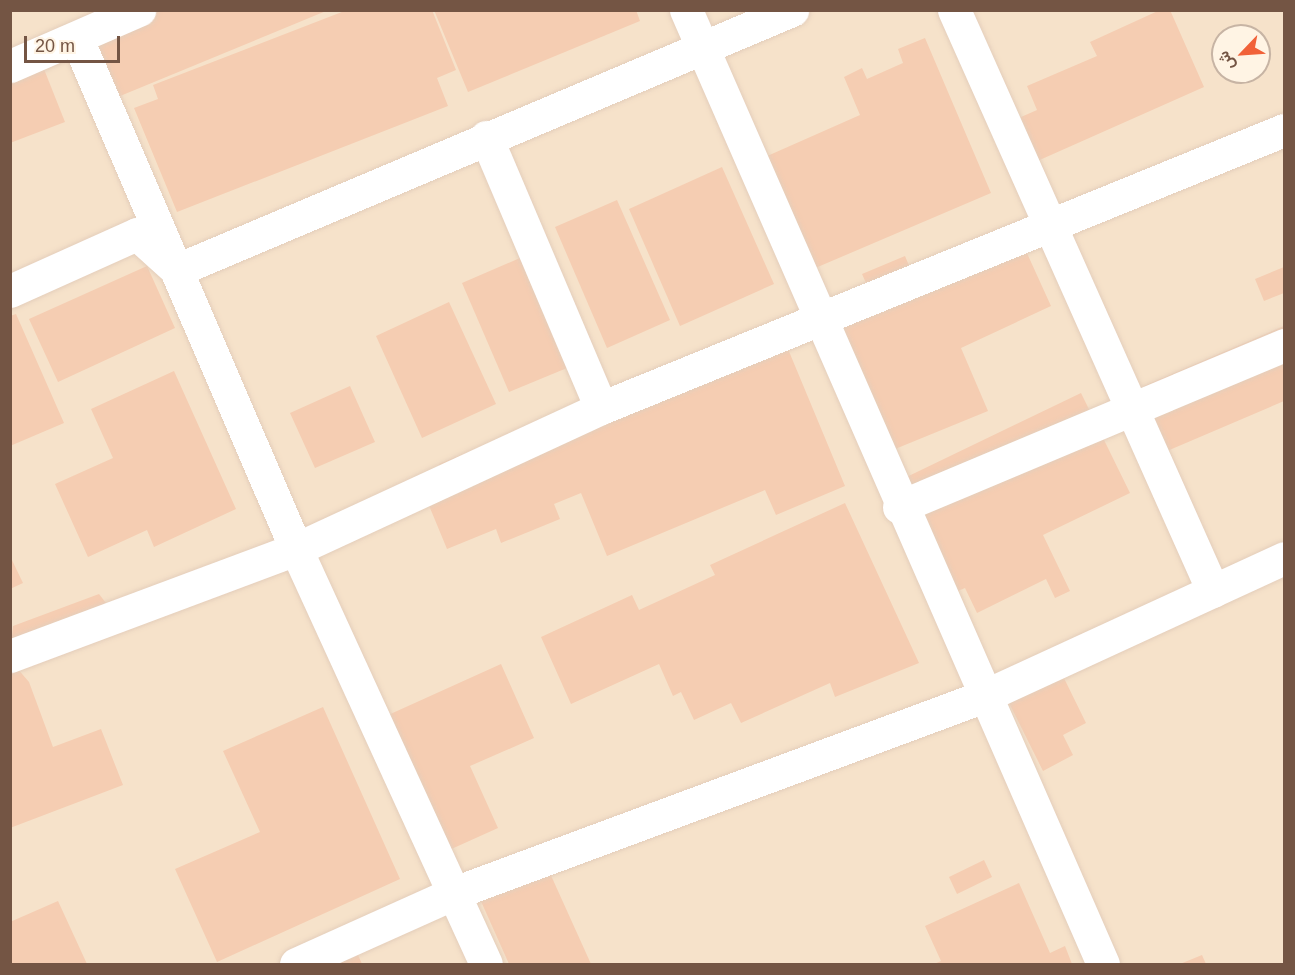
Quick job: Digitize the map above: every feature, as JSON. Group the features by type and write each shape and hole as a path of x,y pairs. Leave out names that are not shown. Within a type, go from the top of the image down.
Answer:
{"street":[{"path":"10,66 77,39 139,10"},
{"path":"686,10 701,51 820,318 982,697 1103,964"},
{"path":"177,270 486,137 701,51 792,10"},
{"path":"954,10 1213,591"},
{"path":"77,39 296,549 486,964"},
{"path":"10,656 296,549 601,408 820,318 1283,135"},
{"path":"486,137 601,408"},
{"path":"10,291 137,234 177,270"},
{"path":"899,507 1284,345"},
{"path":"296,964 454,894 982,697 1284,558"}],"shaded area":[{"path":"11,11 1284,11 1284,964 11,964"}],"building":[{"path":"104,10 326,11 108,101 75,23"},
{"path":"347,10 432,10 456,70 437,78 448,106 177,212 134,108 158,99 153,85"},
{"path":"434,10 636,10 640,21 468,92"},
{"path":"1160,10 1170,10 1204,87 1015,171 996,128 1037,110 1027,86 1097,56 1090,42"},
{"path":"925,38 991,193 813,269 765,157 860,115 844,77 862,68 867,79 903,63 898,49"},
{"path":"36,49 65,122 10,143 10,59"},
{"path":"722,167 774,284 680,326 629,209"},
{"path":"617,200 670,320 607,348 555,227"},
{"path":"1021,240 1051,306 961,348 988,411 878,456 816,305 866,283 862,274 905,256 921,294"},
{"path":"520,258 567,368 509,392 462,283"},
{"path":"147,266 175,328 58,382 29,319"},
{"path":"1284,267 1284,293 1264,301 1255,279"},
{"path":"449,302 496,404 422,438 376,336"},
{"path":"16,314 64,423 10,446 10,316"},
{"path":"1284,326 1284,401 1146,460 1154,410 1144,386"},
{"path":"783,337 845,486 776,515 765,490 607,556 581,493 554,504 560,519 501,543 496,529 447,549 423,491 447,482 439,464 698,357"},
{"path":"174,371 236,509 154,547 147,530 88,557 55,484 113,458 91,409"},
{"path":"350,386 375,442 315,468 290,413"},
{"path":"1081,393 1130,493 1043,535 1070,591 1055,598 1046,579 977,613 965,588 944,597 890,485"},
{"path":"845,503 919,663 835,697 830,683 741,723 731,703 694,720 681,692 673,696 659,664 571,704 541,637 632,595 639,610 715,575 710,565"},
{"path":"10,556 23,583 10,589"},
{"path":"99,594 113,612 10,656 13,626"},
{"path":"10,660 29,682 53,747 101,729 123,785 10,828"},
{"path":"501,664 534,738 470,766 498,828 447,851 386,716"},
{"path":"1060,670 1086,723 1063,735 1073,755 1043,771 1006,697"},
{"path":"323,707 400,879 217,962 175,869 260,832 223,751"},
{"path":"544,860 591,964 509,964 480,899"},
{"path":"984,860 992,877 957,894 949,877"},
{"path":"1019,883 1050,953 1065,946 1072,964 934,964 941,961 925,926"},
{"path":"58,901 87,964 10,964 10,922"},
{"path":"352,941 362,964 298,964"},
{"path":"1202,955 1206,964 1180,964"}]}
